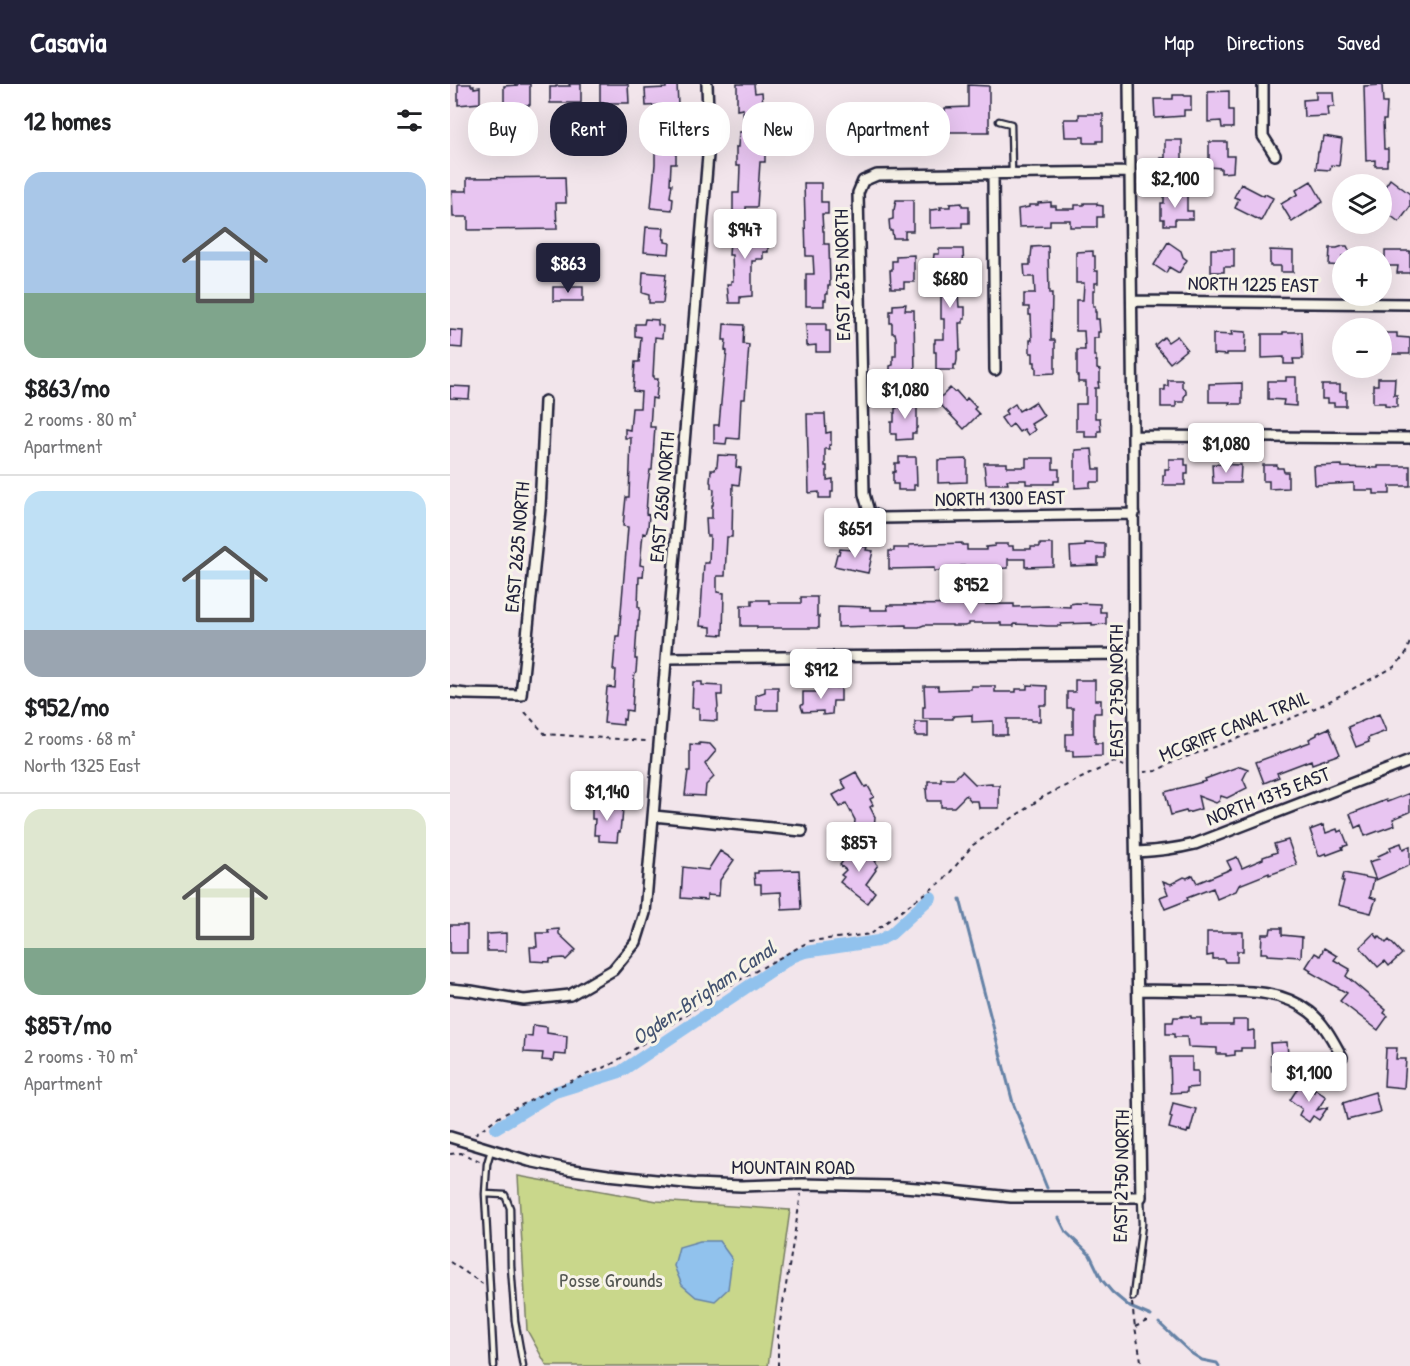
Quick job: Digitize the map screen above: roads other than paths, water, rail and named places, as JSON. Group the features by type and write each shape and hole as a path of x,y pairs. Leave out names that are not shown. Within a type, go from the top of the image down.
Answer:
{"street":[{"name":"EAST 2650 NORTH","path":"450,989 524,1000 570,995 613,970 636,942 645,913 709,143 707,84"},
{"name":"EAST 2750 NORTH","path":"1129,84 1134,514 1134,769 1141,1197"},
{"path":"1263,84 1263,136 1275,155"},
{"path":"994,370 993,174 1129,172"},
{"name":"EAST 2675 NORTH","path":"869,512 864,494 858,193 863,181 877,175 993,174"},
{"name":"NORTH 1225 EAST","path":"1132,301 1410,304"},
{"name":"EAST 2625 NORTH","path":"450,692 521,695 540,508 545,401"},
{"path":"1133,436 1410,438"},
{"name":"NORTH 1300 EAST","path":"869,512 882,518 1134,514"},
{"path":"668,658 1134,654"},
{"name":"NORTH 1375 EAST","path":"1137,852 1169,850 1195,844 1410,761"},
{"path":"654,816 802,831"},
{"path":"1138,990 1251,992 1273,995 1294,1003 1310,1013 1326,1029 1342,1057"},
{"name":"MOUNTAIN ROAD","path":"450,1137 529,1161 567,1169 695,1184 890,1186 1011,1197 1141,1197"}],"lane":[{"path":"999,121 1011,124 1012,173"},
{"path":"491,1150 487,1164 485,1194 494,1366"},
{"path":"485,1194 505,1195 510,1208 515,1322 523,1366"},
{"name":"EAST 2750 NORTH","path":"1133,1297 1142,1224 1141,1197"}],"water":[{"path":"700,1241 719,1241 732,1259 728,1289 715,1301 696,1297 682,1285 674,1266 679,1247"}],"waterway":[{"name":"Ogden-Brigham Canal","path":"496,1128 555,1092 620,1072 792,957 805,952 878,941 891,934 931,897"},
{"path":"960,899 1013,1103 1047,1188"},
{"path":"1059,1218 1066,1232 1090,1255 1102,1280 1112,1292 1130,1307 1151,1316"},
{"path":"1159,1323 1191,1353 1202,1360 1217,1363 1219,1366"}],"park label":[{"name":"Posse Grounds","path":"611,1280"}]}
